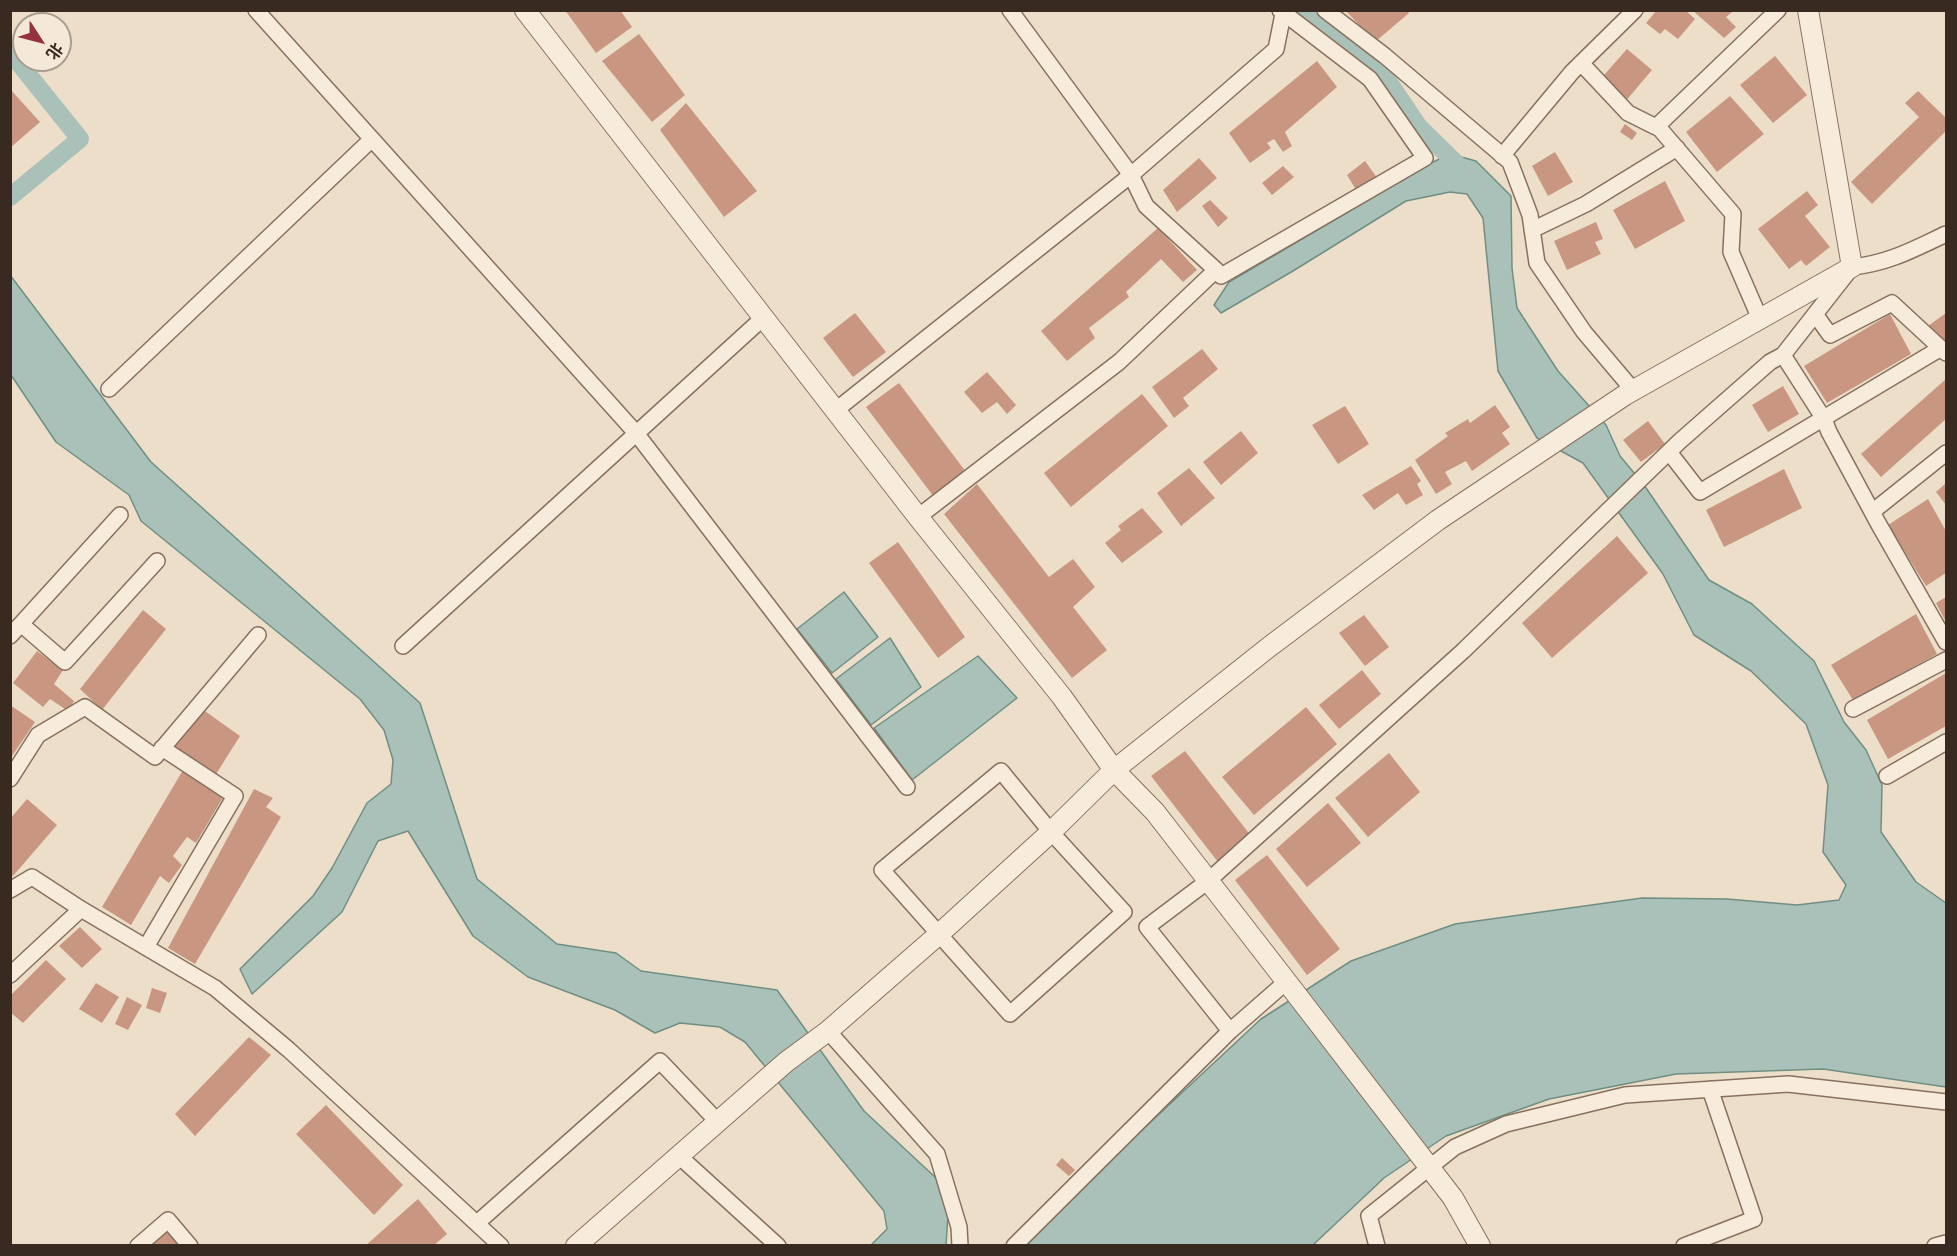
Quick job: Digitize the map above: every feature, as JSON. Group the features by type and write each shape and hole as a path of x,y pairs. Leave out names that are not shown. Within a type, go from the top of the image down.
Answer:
{"street":[{"path":"256,10 636,433 907,787"},
{"path":"525,10 918,518 1062,697 1114,770 1155,812 1453,1198 1480,1245"},
{"path":"836,410 1131,175 1276,49 1283,12 1370,79 1425,158 1221,276 1146,206 1131,175 1010,10"},
{"path":"1325,10 1385,56 1510,162 1530,215 1538,263 1584,332 1629,392"},
{"path":"1502,156 1572,72 1635,10"},
{"path":"1656,127 1778,10"},
{"path":"1147,927 1208,881 1463,651 1669,452 1770,362 1783,355 1852,267 1808,10"},
{"path":"1581,63 1628,113 1660,129 1733,214 1731,252 1760,319"},
{"path":"109,389 372,139"},
{"path":"1532,230 1586,204 1677,148"},
{"path":"576,1245 786,1062 828,1031 938,935 1052,832 1114,770 1269,647 1428,527 1629,392 1852,267 1875,265 1947,234"},
{"path":"918,518 1119,362 1216,270"},
{"path":"1669,452 1700,492 1944,351 1892,303 1830,335 1815,314"},
{"path":"403,646 763,318"},
{"path":"1783,355 1824,419 1872,512 1947,642"},
{"path":"1872,512 1947,453"},
{"path":"10,636 120,515"},
{"path":"21,624 65,662 157,561"},
{"path":"10,779 38,735 85,707 155,757 258,635"},
{"path":"1853,709 1947,660"},
{"path":"1887,776 1947,741"},
{"path":"146,947 235,796 162,748"},
{"path":"1124,912 1010,1014 882,870 1001,771 1124,912 1147,927 1230,1031"},
{"path":"10,890 32,878 221,993 289,1050 501,1245"},
{"path":"10,975 81,909"},
{"path":"1014,1245 1230,1031 1289,986"},
{"path":"828,1031 937,1154 959,1227 960,1245"},
{"path":"477,1223 660,1061 718,1122"},
{"path":"1377,1245 1370,1216 1455,1147 1506,1124 1625,1095 1788,1084 1947,1102"},
{"path":"1684,1245 1754,1219 1710,1089"},
{"path":"679,1156 778,1245"},
{"path":"138,1245 168,1220 190,1245"},
{"path":"1935,1245 1947,1243"}],"shaded area":[{"path":"1450,154 1476,161 1511,196 1512,268 1517,308 1558,371 1606,425 1620,456 1644,485 1709,580 1752,604 1814,661 1844,722 1866,750 1882,785 1881,832 1916,882 1946,903 1946,1087 1823,1069 1676,1074 1549,1099 1446,1136 1384,1178 1313,1245 1022,1246 1113,1157 1261,1019 1351,961 1455,924 1642,898 1727,899 1797,905 1839,900 1846,885 1823,852 1828,785 1806,724 1751,671 1694,635 1663,574 1583,463 1537,438 1498,371 1483,218 1467,194 1450,192 1406,201 1221,313 1214,305 1229,282"},
{"path":"10,275 151,462 420,703 477,879 557,944 616,953 641,971 777,990 864,1111 935,1177 949,1200 946,1245 873,1245 887,1229 884,1211 745,1042 720,1027 680,1023 655,1033 615,1010 528,977 473,936 408,831 378,841 342,912 252,994 240,969 313,896 332,868 367,803 391,784 393,760 384,730 360,699 141,521 129,495 56,442 11,375"},
{"path":"844,592 878,637 832,673 797,629"},
{"path":"890,638 921,687 871,725 836,679"},
{"path":"978,656 1017,698 912,780 874,728"}],"building":[{"path":"565,10 620,10 632,27 596,53"},
{"path":"1345,10 1407,10 1409,13 1375,42"},
{"path":"1657,10 1685,10 1695,19 1678,39 1665,29 1660,34 1646,23"},
{"path":"1692,10 1730,10 1732,12 1726,17 1736,27 1724,38"},
{"path":"639,34 685,95 652,122 602,61"},
{"path":"1627,49 1652,70 1624,103 1597,83"},
{"path":"1775,56 1807,95 1773,123 1740,85"},
{"path":"1317,61 1337,87 1285,132 1292,146 1283,152 1274,139 1267,143 1271,148 1250,163 1229,133"},
{"path":"10,89 40,122 10,148"},
{"path":"1918,91 1946,118 1946,131 1872,204 1851,182 1919,117 1905,103"},
{"path":"1730,96 1764,134 1717,172 1686,132"},
{"path":"686,103 757,191 724,217 660,130"},
{"path":"1625,124 1637,133 1632,140 1620,132"},
{"path":"1555,152 1573,182 1548,196 1532,166"},
{"path":"1199,158 1217,178 1177,212 1163,190"},
{"path":"1365,161 1378,179 1358,193 1347,175"},
{"path":"1283,166 1294,177 1272,195 1262,183"},
{"path":"1665,181 1685,221 1635,249 1613,210"},
{"path":"1807,191 1818,205 1805,216 1830,247 1806,266 1801,260 1789,269 1758,229"},
{"path":"1210,200 1228,218 1218,227 1202,206"},
{"path":"1596,222 1603,239 1595,242 1601,254 1567,270 1554,241"},
{"path":"1158,228 1197,270 1183,282 1161,259 1126,292 1129,297 1089,328 1095,338 1067,361 1041,331"},
{"path":"855,313 886,352 853,377 823,338"},
{"path":"1946,313 1946,349 1928,326"},
{"path":"1890,314 1911,354 1827,403 1804,366"},
{"path":"1202,349 1218,369 1183,398 1189,406 1174,418 1152,387"},
{"path":"987,372 1016,405 1007,414 997,402 982,413 964,392"},
{"path":"1946,379 1946,419 1881,477 1861,454"},
{"path":"899,383 966,472 934,497 866,407"},
{"path":"1783,386 1799,414 1768,432 1752,405"},
{"path":"1142,394 1168,426 1071,507 1044,473"},
{"path":"1495,405 1510,427 1502,433 1510,444 1472,471 1466,461 1445,472 1452,484 1436,494 1415,460 1448,436 1445,433 1468,419 1470,423"},
{"path":"1345,406 1369,444 1338,464 1312,425"},
{"path":"1648,421 1665,444 1641,462 1623,440"},
{"path":"1241,431 1258,453 1221,485 1203,462"},
{"path":"1411,466 1421,481 1417,484 1423,495 1406,505 1398,493 1374,510 1362,495"},
{"path":"1189,468 1215,498 1181,526 1157,493"},
{"path":"1784,469 1802,508 1724,547 1706,510"},
{"path":"1946,483 1946,505 1936,492"},
{"path":"977,484 1049,577 1073,559 1095,587 1073,607 1107,650 1072,678 944,514"},
{"path":"1928,499 1946,531 1946,573 1926,586 1888,525"},
{"path":"1142,508 1163,532 1122,563 1105,543 1121,530 1118,526"},
{"path":"1617,536 1648,573 1552,658 1522,623"},
{"path":"898,542 965,637 938,658 869,563"},
{"path":"1946,597 1946,622 1936,603"},
{"path":"143,610 166,629 102,710 80,689"},
{"path":"1916,614 1937,654 1853,700 1831,665"},
{"path":"1364,615 1389,647 1365,666 1339,633"},
{"path":"37,651 63,670 54,684 74,701 68,711 50,699 43,707 13,683"},
{"path":"1362,670 1381,694 1339,729 1319,705"},
{"path":"1946,673 1946,726 1888,759 1867,720"},
{"path":"10,705 35,722 10,759"},
{"path":"1306,707 1337,744 1254,815 1222,777"},
{"path":"202,709 240,736 213,779 172,750"},
{"path":"1185,751 1251,836 1218,862 1151,776"},
{"path":"1389,753 1420,792 1368,837 1335,798"},
{"path":"183,770 225,794 196,843 187,837 173,856 182,865 169,883 160,876 131,925 102,907"},
{"path":"254,789 273,798 266,807 281,817 195,964 168,948"},
{"path":"27,799 57,825 13,876 10,874 10,819"},
{"path":"1328,803 1361,843 1307,887 1276,849"},
{"path":"1267,855 1340,949 1307,975 1235,880"},
{"path":"80,927 102,949 82,968 59,946"},
{"path":"46,960 66,979 23,1023 10,1012 10,996"},
{"path":"96,983 119,997 102,1023 79,1009"},
{"path":"152,988 167,993 160,1013 146,1008"},
{"path":"127,997 142,1005 128,1030 115,1024"},
{"path":"249,1037 271,1055 195,1136 175,1114"},
{"path":"326,1105 403,1185 374,1215 296,1134"},
{"path":"1062,1158 1075,1170 1069,1176 1056,1165"},
{"path":"418,1199 447,1234 433,1246 365,1246"},
{"path":"165,1229 180,1246 146,1246"}],"waterway":[{"path":"1303,10 1382,72 1419,127 1464,171"},
{"path":"10,52 80,139 10,197"}]}
